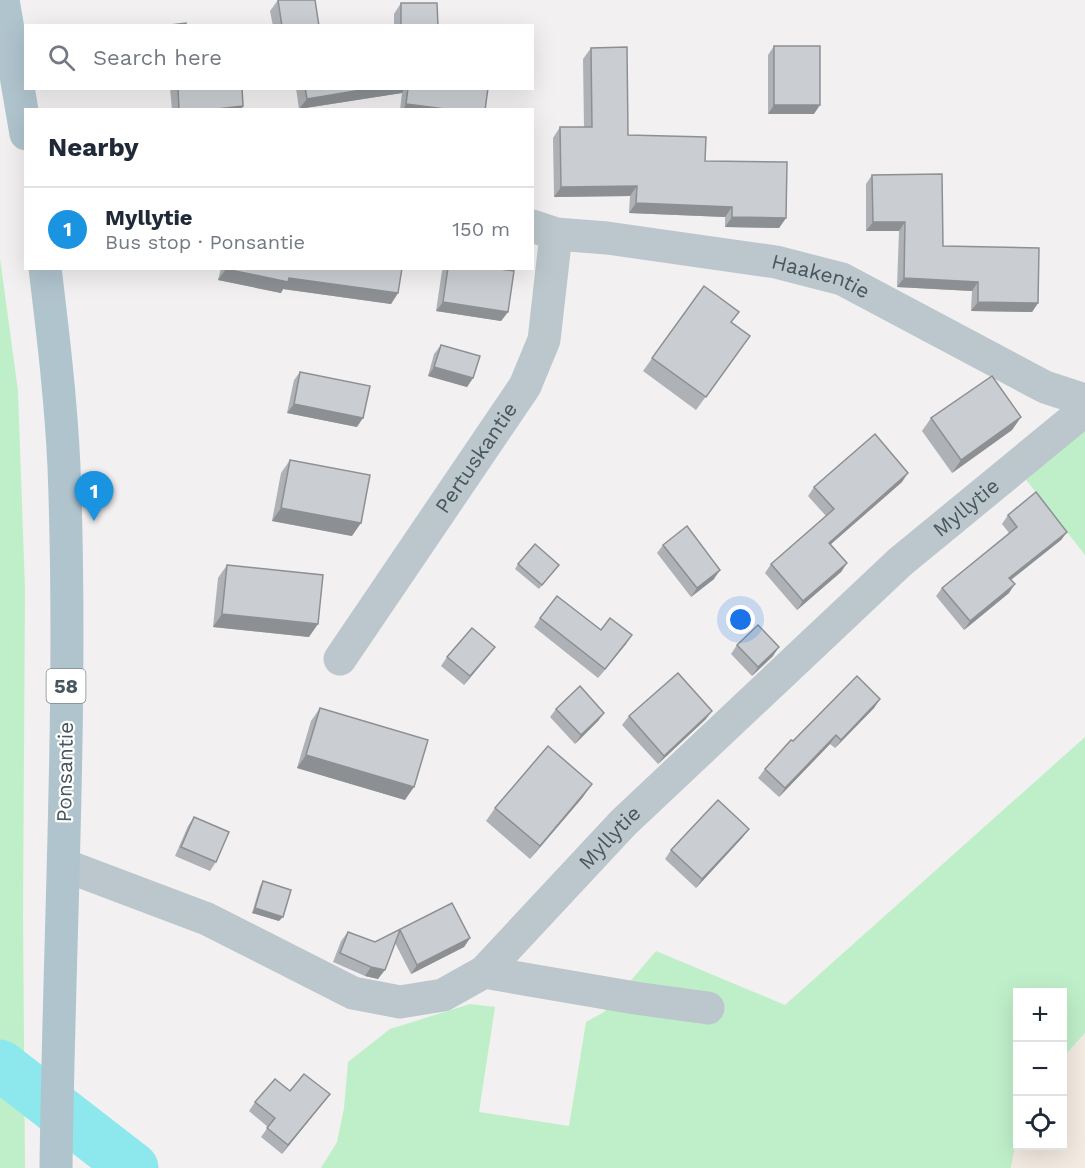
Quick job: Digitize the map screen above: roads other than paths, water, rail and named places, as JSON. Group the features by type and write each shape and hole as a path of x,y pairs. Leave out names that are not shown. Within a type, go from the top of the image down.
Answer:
{"main road":[{"path":"3,0 24,122"},
{"name":"Ponsantie","path":"45,270 53,331 64,465 67,638 56,1168"}],"street":[{"name":"Haakentie","path":"544,230 776,262 842,279 1046,387 1085,400"},
{"name":"Pertuskantie","path":"340,659 525,386 544,340 544,230"},
{"name":"Myllytie","path":"64,865 207,918 353,993 400,1002 443,995 484,972 623,823 900,562 1085,410"},
{"path":"484,972 636,999 708,1008"}],"waterway":[{"path":"0,1065 133,1168"}],"place":[{"name":"Myllytie","path":"94,521"}]}
